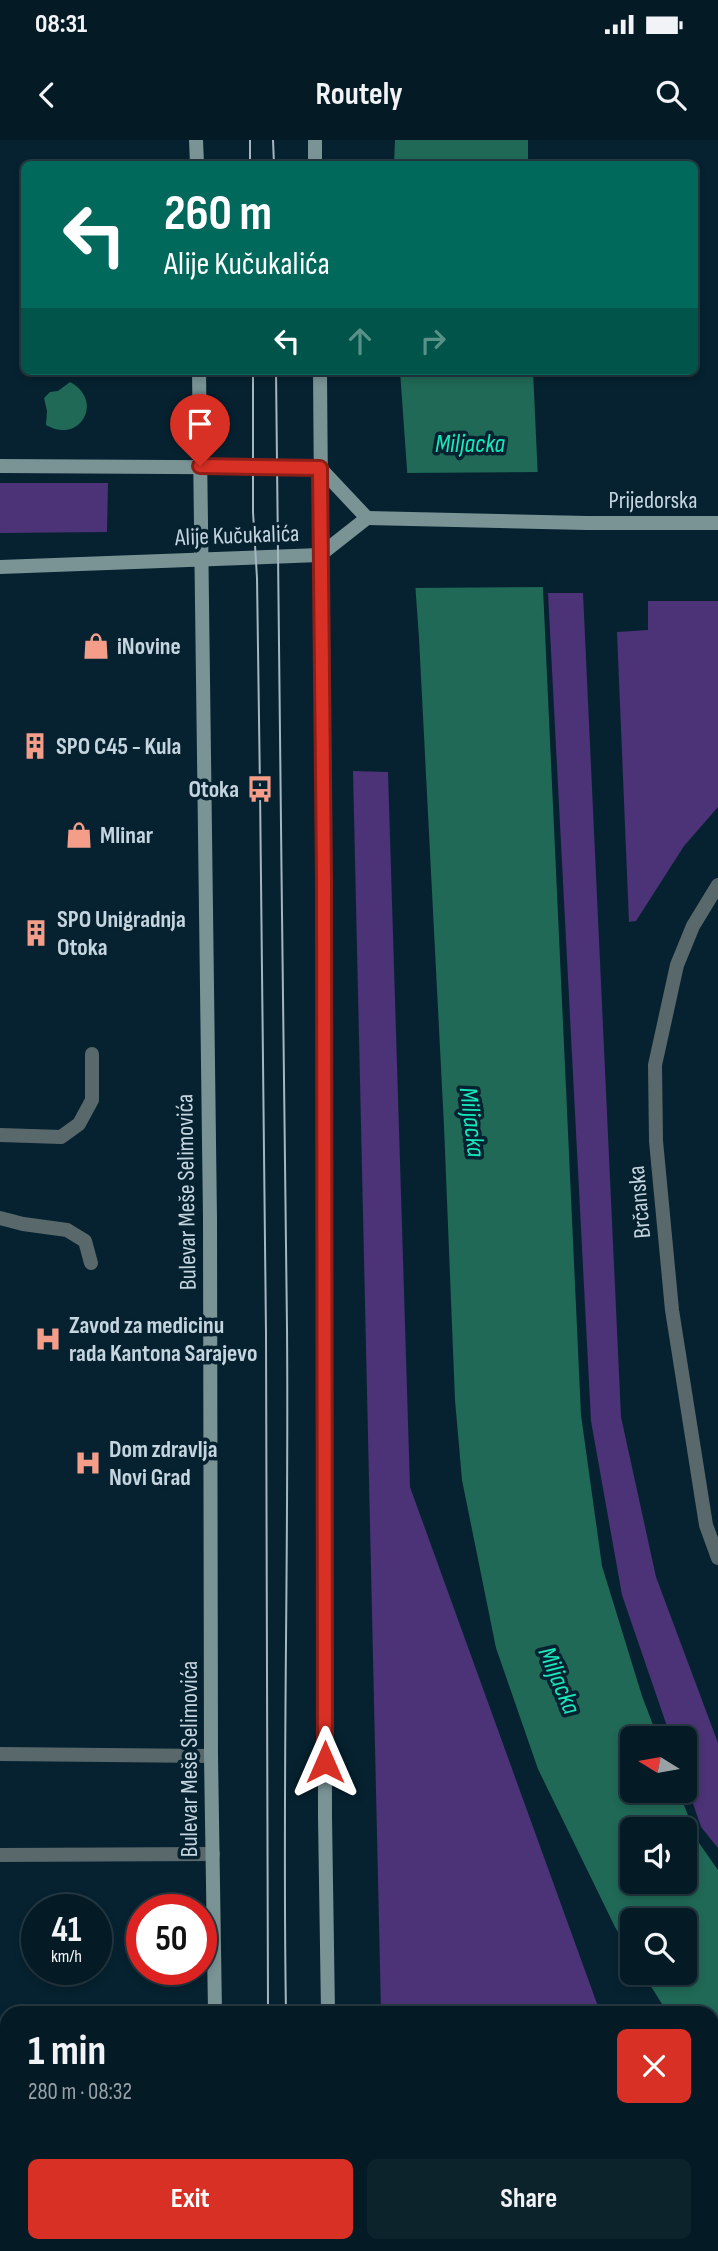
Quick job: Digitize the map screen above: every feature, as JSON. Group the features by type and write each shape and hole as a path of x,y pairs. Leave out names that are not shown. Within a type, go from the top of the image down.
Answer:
{"main road":[{"path":"196,140 197,161"},
{"path":"315,140 315,161"},
{"name":"Bulevar Meše Selimovića","path":"199,375 210,1218 211,1756 215,2006"},
{"path":"320,375 328,2006"},
{"path":"0,466 320,468 367,518"},
{"name":"Alije Kučukalića","path":"0,567 320,555 367,518"},
{"name":"Prijedorska","path":"367,518 718,523"}],"street":[{"name":"Brčanska","path":"718,885 693,926 677,965 655,1065 656,1141 672,1310 706,1525 718,1558"},
{"path":"0,1135 61,1137 79,1124 92,1100 92,1054"},
{"path":"0,1218 67,1230 85,1241 91,1263"},
{"path":"0,1754 211,1756"},
{"path":"0,1855 213,1854"}],"shaded area":[{"path":"0,483 108,483 107,532 0,533"},
{"path":"548,593 583,593 621,1417 656,1577 718,1743 718,1848 701,1827 693,1803 697,1803 697,1726 667,1726 622,1595 591,1421"},
{"path":"648,601 718,601 718,807 684,846 636,921 629,922 617,632 648,630"},
{"path":"353,771 388,772 410,1487 598,2006 381,2006"}],"water":[{"path":"395,140 528,140 528,161 394,161"},
{"name":"Miljacka","path":"400,375 533,375 581,1415 602,1566 653,1726 620,1726 620,1803 683,1803 689,1817 620,1817 620,1894 697,1894 697,1838 718,1870 718,2006 663,2006 650,1985 697,1985 697,1908 620,1908 620,1935 538,1769 496,1648 462,1480 455,1400 419,638"},
{"path":"70,382 80,390 86,400 87,409 78,425 58,430 46,425 44,398"}],"pier":[{"path":"540,472 545,587 412,588 404,473"}],"tram line":[{"path":"250,140 250,161"},
{"path":"273,140 274,161"},
{"path":"253,375 266,1333 268,2006"},
{"path":"276,375 287,1328 286,2006"}],"place":[{"name":"iNovine","path":"96,646"},
{"name":"SPO C45 - Kula","path":"35,746"},
{"name":"Otoka","path":"260,789"},
{"name":"Mlinar","path":"79,835"},
{"name":"SPO Unigradnja Otoka","path":"36,933"},
{"name":"Zavod za medicinu rada Kantona Sarajevo","path":"48,1339"},
{"name":"Dom zdravlja Novi Grad","path":"88,1463"}],"route":[{"path":"200,466 320,468 324,879 325,1762"}]}
